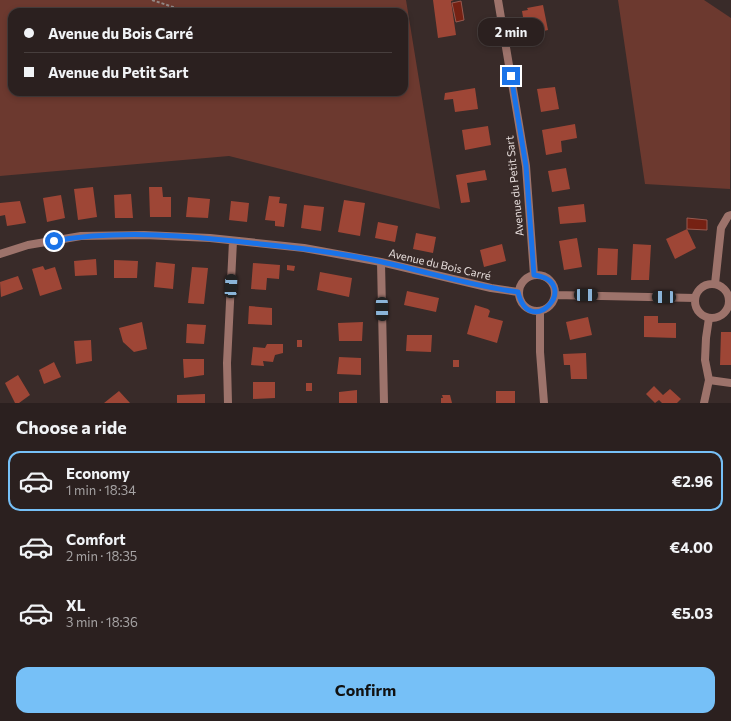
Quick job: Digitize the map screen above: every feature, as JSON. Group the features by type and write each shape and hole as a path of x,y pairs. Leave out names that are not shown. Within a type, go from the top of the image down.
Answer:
{"street":[{"name":"Avenue du Petit Sart","path":"498,0 526,166 534,275"},
{"path":"716,284 721,228 728,216 731,215"},
{"name":"Avenue du Bois Carré","path":"0,254 28,245 81,236 144,235 233,240 304,248 381,262 491,288 518,292"},
{"path":"228,403 227,363 233,240"},
{"path":"381,262 384,403"},
{"path":"534,275 544,277 553,284 555,295 547,308 540,311 529,310 521,303 518,292 521,284 526,278 534,275"},
{"path":"716,284 722,286 727,291 729,304 726,311 722,315 715,318 702,316 695,304 695,298 698,291 702,286 716,284"},
{"path":"555,295 695,298"},
{"path":"540,311 540,352 544,403"},
{"path":"704,403 709,380 705,360 709,318"},
{"path":"709,380 731,383"}],"path":[{"path":"152,0 176,8"}],"shaded area":[{"path":"0,0 406,0 407,8 8,8 8,96 408,96 408,12 440,209 229,156 0,176"},
{"path":"618,0 704,0 731,18 730,189 645,184"},
{"path":"461,1 464,20 456,22 452,3"},
{"path":"687,218 707,220 707,230 687,229"}],"building":[{"path":"433,0 454,0 451,1 456,35 438,38"},
{"path":"543,5 548,30 531,34 529,22 524,23 522,11 528,10 527,8"},
{"path":"555,87 559,109 541,112 537,89"},
{"path":"475,88 478,109 455,112 453,99 444,100 445,93"},
{"path":"575,124 577,138 561,141 562,152 546,155 542,130"},
{"path":"488,126 491,145 465,150 462,130"},
{"path":"566,168 570,189 552,192 548,171"},
{"path":"485,170 487,180 467,183 470,202 461,203 456,175"},
{"path":"93,187 97,217 78,220 74,189"},
{"path":"149,187 162,187 163,197 171,197 171,217 150,217"},
{"path":"131,194 133,218 115,218 114,195"},
{"path":"61,195 65,218 47,222 43,198"},
{"path":"269,196 280,197 279,203 287,204 284,227 275,226 275,221 265,220"},
{"path":"188,197 210,199 208,218 186,217"},
{"path":"344,200 365,203 360,236 338,232"},
{"path":"20,201 26,223 7,226 5,215 0,216 0,203"},
{"path":"231,201 249,203 247,222 229,220"},
{"path":"584,204 586,222 560,224 558,207"},
{"path":"304,205 324,207 321,231 301,228"},
{"path":"378,222 398,226 395,242 375,238"},
{"path":"687,229 696,248 675,259 666,239"},
{"path":"416,233 436,237 433,253 413,249"},
{"path":"577,238 582,267 564,270 559,241"},
{"path":"502,244 506,261 484,267 480,250"},
{"path":"633,244 651,245 649,280 631,280"},
{"path":"598,248 618,249 617,275 597,275"},
{"path":"96,259 97,275 75,276 74,261"},
{"path":"114,260 138,261 137,278 114,278"},
{"path":"156,262 175,264 173,289 154,287"},
{"path":"253,263 280,265 279,279 267,278 266,290 251,289"},
{"path":"287,265 295,266 294,271 287,270"},
{"path":"43,266 45,270 55,267 62,289 40,296 32,269"},
{"path":"192,267 208,268 204,304 188,303"},
{"path":"320,272 352,278 349,297 317,290"},
{"path":"18,276 23,289 1,297 0,282"},
{"path":"407,291 439,298 436,312 404,305"},
{"path":"475,305 488,309 490,311 488,317 503,321 497,343 467,334"},
{"path":"249,306 272,308 272,325 248,324"},
{"path":"644,316 658,316 658,323 676,323 676,338 644,337"},
{"path":"588,317 592,335 570,340 566,322"},
{"path":"142,322 147,349 134,352 123,342 119,328"},
{"path":"363,322 362,341 339,341 338,323"},
{"path":"187,324 206,325 204,344 186,343"},
{"path":"721,332 731,332 731,365 720,365"},
{"path":"407,335 432,335 431,352 406,351"},
{"path":"91,340 92,361 76,364 74,341"},
{"path":"297,340 302,340 302,347 297,347"},
{"path":"267,344 283,344 283,353 275,355 273,362 263,361 264,366 251,365 253,347 265,348"},
{"path":"586,353 587,379 571,379 570,365 564,365 563,354"},
{"path":"339,357 361,358 361,375 337,374"},
{"path":"183,359 204,359 204,375 184,378"},
{"path":"453,360 459,360 459,367 453,367"},
{"path":"54,362 61,377 44,384 39,370"},
{"path":"18,375 30,395 19,403 15,403 5,383"},
{"path":"253,382 275,382 275,398 253,399"},
{"path":"306,383 312,383 312,391 306,391"},
{"path":"654,386 663,395 670,389 681,399 677,403 662,403 659,400 655,403 646,394"},
{"path":"357,390 357,403 339,403 339,392"},
{"path":"119,391 130,403 104,403"},
{"path":"496,391 515,391 515,403 496,403"},
{"path":"205,394 205,403 177,403 177,395"},
{"path":"442,395 450,395 452,403 441,403 441,398 443,398"}],"route":[{"path":"54,241 81,236 144,235 210,238 304,248 381,262 491,288 518,292 521,303 529,310 540,311 547,308 555,295 553,284 544,277 534,275 526,166 511,76"}]}
